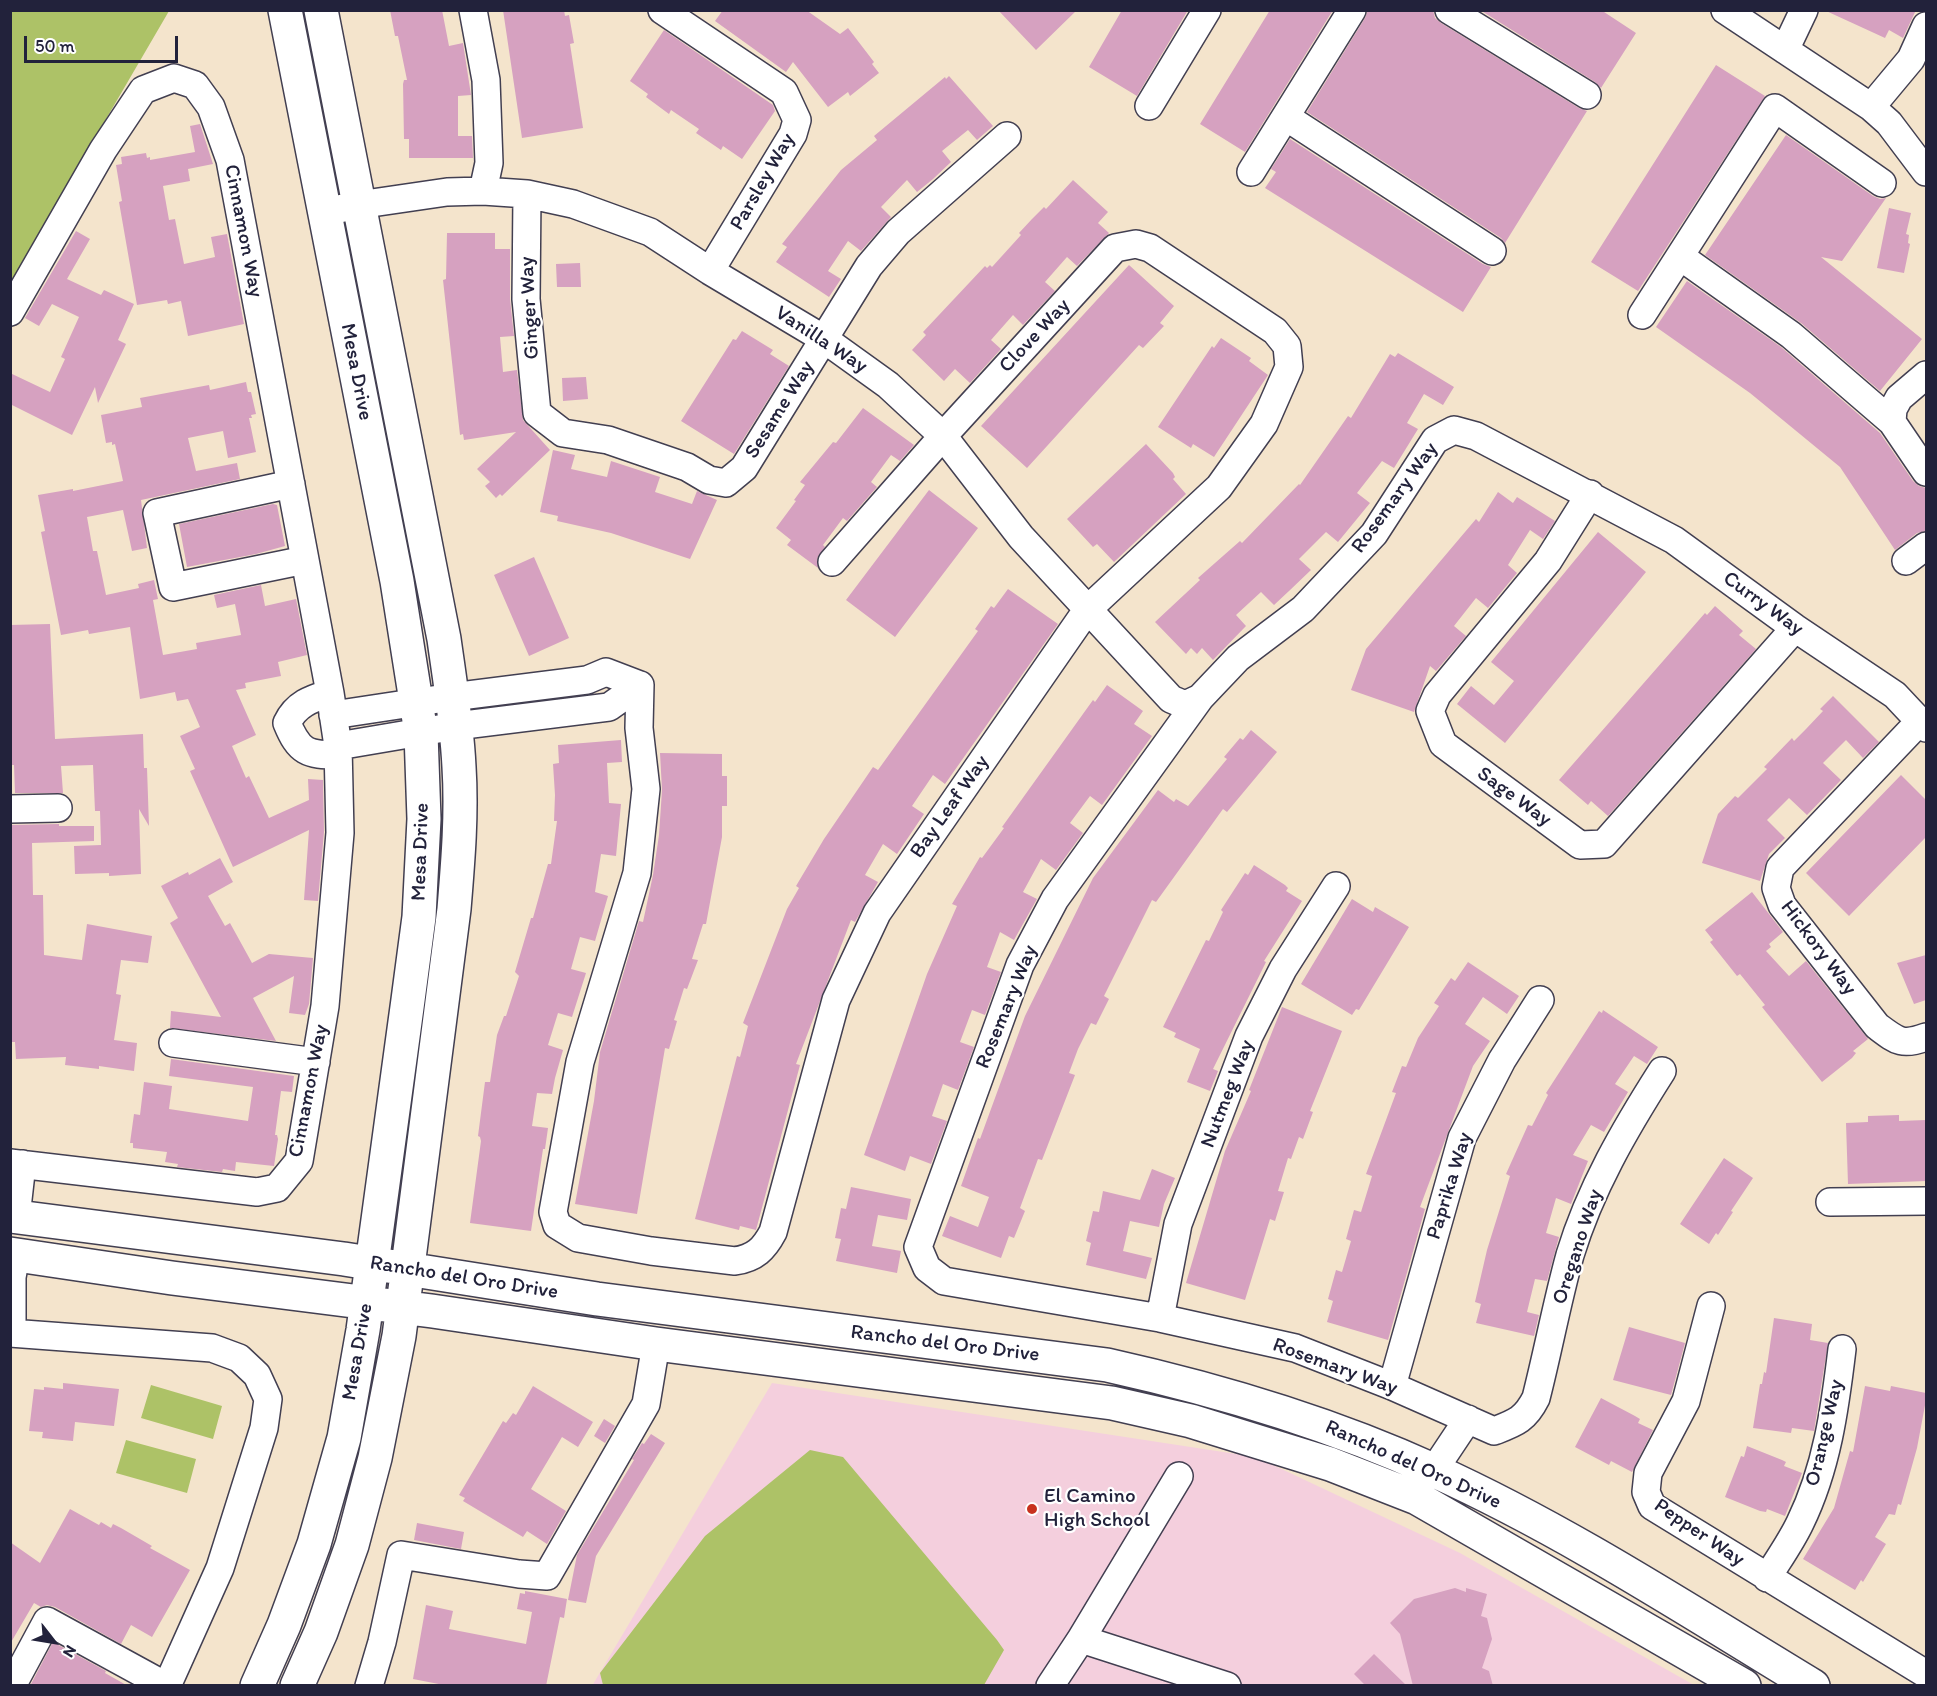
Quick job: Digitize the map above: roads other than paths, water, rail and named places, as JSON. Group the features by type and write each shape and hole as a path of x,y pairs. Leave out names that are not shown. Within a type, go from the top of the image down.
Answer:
{"main road":[{"name":"Mesa Drive","path":"256,1686 284,1625 314,1544 344,1438 373,1264 419,917 424,819 418,717 397,581 285,10"},
{"name":"Mesa Drive","path":"297,1686 321,1632 352,1545 375,1458 408,1269 454,909 459,842 459,769 444,639 321,10"},
{"name":"Rancho del Oro Drive","path":"13,1234 109,1229 408,1269 597,1299 1107,1365 1189,1383 1334,1429 1434,1470 1529,1517 1581,1546 1813,1686"},
{"name":"Rancho del Oro Drive","path":"13,1234 367,1303 656,1344 1112,1403 1191,1421 1330,1464 1417,1498 1744,1686"}],"street":[{"path":"473,10 486,80 489,163 483,191"},
{"name":"Parsley Way","path":"662,10 784,92 797,120 793,134 710,271"},
{"path":"1149,106 1208,10"},
{"path":"1251,172 1352,10"},
{"path":"1449,10 1587,95"},
{"path":"1725,10 1871,107 1889,123 1926,172"},
{"path":"1785,50 1803,10"},
{"path":"1871,107 1911,59 1926,26"},
{"name":"Cinnamon Way","path":"10,312 103,150 143,90 174,78 195,85 211,107 230,159 332,704 338,751 340,833 325,1006 299,1161 277,1188 257,1192 16,1164"},
{"path":"1642,315 1775,108 1882,183"},
{"path":"1286,117 1492,251"},
{"name":"Sesame Way","path":"544,420 563,434 608,440 687,467 709,480 726,483 744,468 869,266 897,232 1007,136"},
{"name":"Vanilla Way","path":"324,212 447,192 483,191 527,194 573,204 650,232 824,339 888,386 943,436 1021,537 1171,699 1185,705 1200,699"},
{"name":"Ginger Way","path":"527,194 526,299 537,413 544,420"},
{"name":"Clove Way","path":"832,562 943,436 1115,248 1136,244 1150,248 1275,331"},
{"path":"1681,256 1791,335 1892,422 1926,472"},
{"name":"Bay Leaf Way","path":"454,712 587,680 606,672 640,685 639,728 646,789 637,873 580,1062 553,1212 557,1225 578,1238 651,1251 735,1261 749,1258 765,1248 773,1232 836,1000 877,913 1087,610 1219,487 1264,424 1289,367 1287,346 1275,331"},
{"path":"1892,422 1893,409 1899,398 1926,375"},
{"name":"Rosemary Way","path":"1509,1425 1494,1431 1392,1386 1295,1348 1160,1318 944,1281 927,1268 918,1247 1020,965 1055,899 1200,699 1238,658 1303,609 1374,534 1435,440 1454,430 1476,436 1590,494"},
{"path":"291,484 157,513 173,587 305,560"},
{"name":"Sage Way","path":"1590,494 1548,561 1437,695 1430,711 1443,744 1580,845 1604,844 1795,628"},
{"name":"Curry Way","path":"1590,494 1674,540 1795,628 1895,695 1923,725"},
{"path":"418,717 307,700 292,713 287,723 295,741 303,750 315,755 338,751 418,717 454,712"},
{"name":"Hickory Way","path":"1923,725 1780,868 1776,888 1782,905 1877,1026 1896,1040 1910,1043 1926,1037"},
{"path":"10,809 58,807"},
{"name":"Nutmeg Way","path":"1160,1318 1178,1224 1249,1036 1283,969 1336,886"},
{"name":"Paprika Way","path":"1392,1386 1462,1138 1502,1060 1540,1000"},
{"path":"173,1043 316,1062"},
{"name":"Oregano Way","path":"1509,1425 1528,1414 1536,1398 1571,1255 1600,1178 1629,1123 1662,1071"},
{"path":"12,1686 47,1621 167,1686 220,1568 264,1428 268,1400 257,1374 239,1358 212,1348 11,1333 16,1164"},
{"path":"1830,1202 1926,1201"},
{"name":"Pepper Way","path":"1711,1306 1686,1401 1648,1473 1646,1492 1652,1506 1926,1674"},
{"path":"369,1686 382,1642 401,1555 519,1574 547,1576 646,1404 656,1344"},
{"name":"Orange Way","path":"1767,1578 1800,1523 1819,1476 1834,1416 1842,1348"},
{"path":"1434,1470 1467,1419"},
{"path":"1050,1686 1081,1639 1179,1476"},
{"path":"1081,1639 1227,1686"}],"place":[{"name":"El Camino High School","path":"1032,1509"}]}
